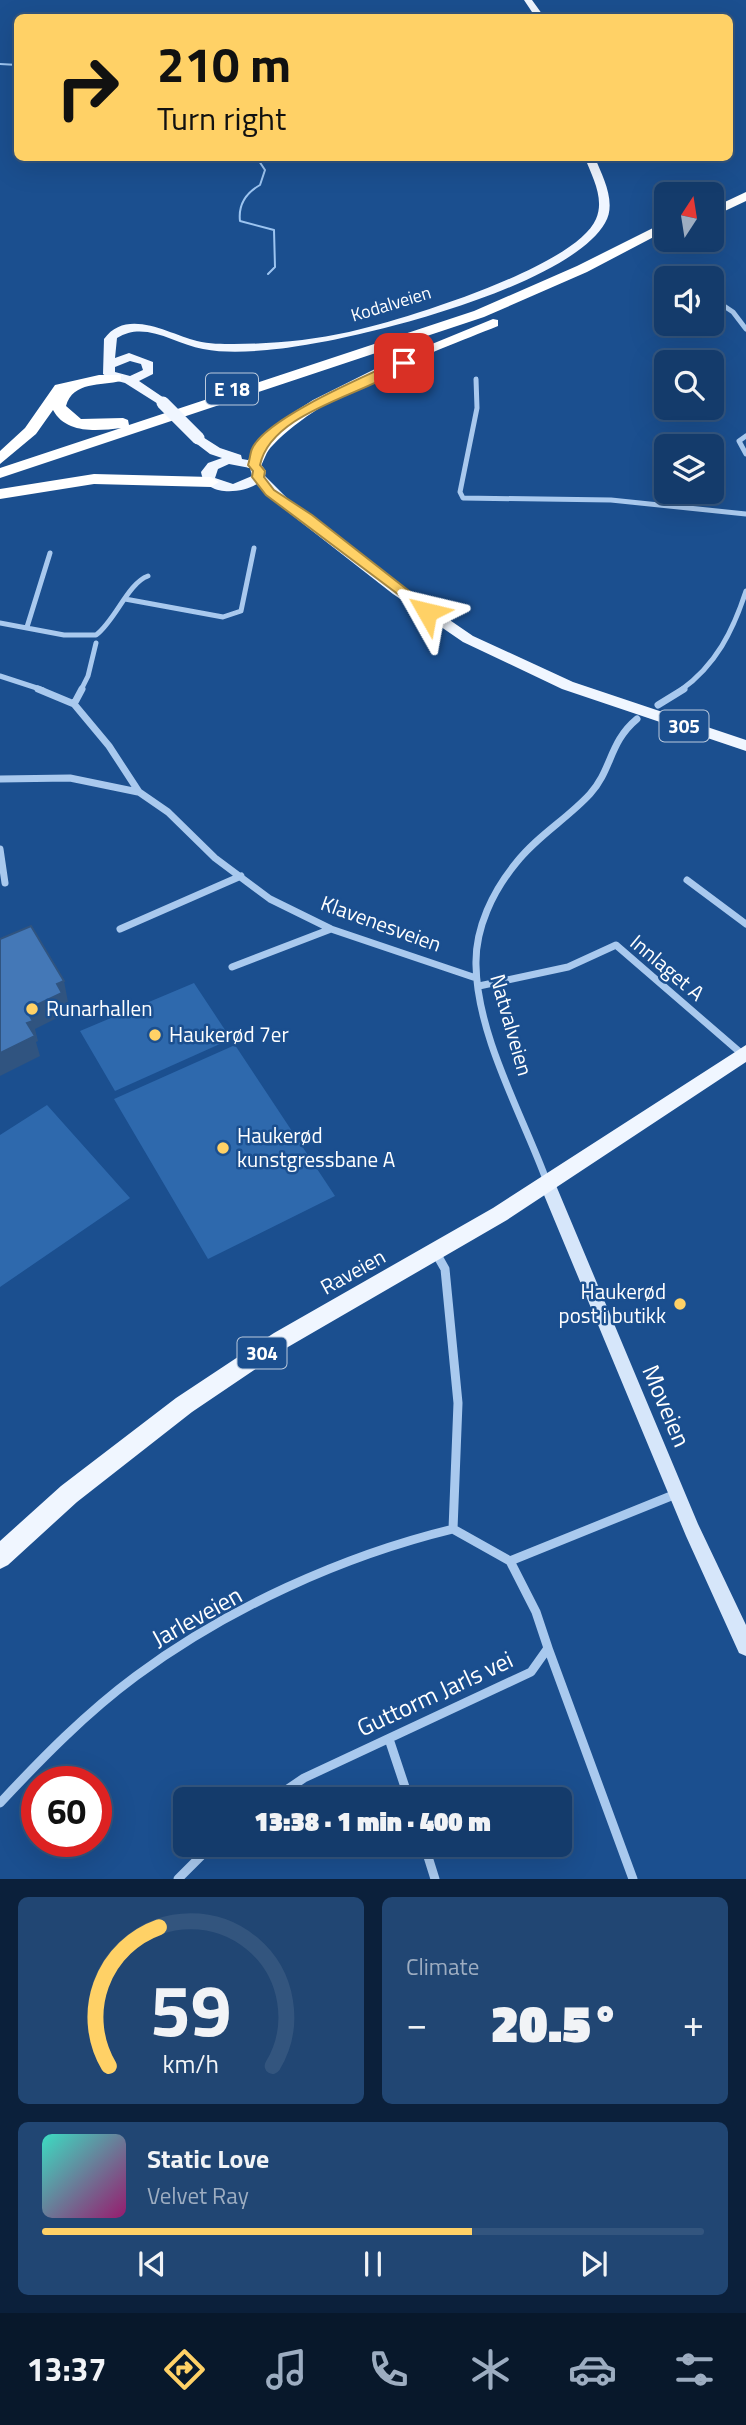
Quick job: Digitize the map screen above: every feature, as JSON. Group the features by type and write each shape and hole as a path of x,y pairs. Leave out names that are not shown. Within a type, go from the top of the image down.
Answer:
{"highway":[{"path":"724,196 746,185"},
{"path":"724,207 746,196"},
{"name":"E 18","path":"0,473 479,314 582,269 654,232"},
{"name":"E 18","path":"0,484 418,346 528,304 654,243"},
{"path":"251,467 262,443 312,407 523,311 528,304"},
{"name":"E 18","path":"115,373 66,391 58,400 61,414 73,422 93,426 128,422 466,314 479,314"},
{"path":"0,459 31,431 57,390 115,373"},
{"path":"0,494 94,479 212,474"}],"main road":[{"name":"Kodalveien","path":"109,341 122,330 143,327 212,347 286,345 372,330 437,309 558,259 588,239 600,223 605,206 591,161"},
{"name":"305","path":"109,341 115,350 147,362 150,368 147,373 149,384 163,403 198,438 215,451 251,467 270,492 413,603 470,640 537,671 746,746"},
{"path":"109,341 106,348 115,373"},
{"path":"115,373 118,359 134,357"},
{"name":"305","path":"115,373 163,403"},
{"path":"115,373 147,373"},
{"name":"305","path":"198,438 212,474 222,487 237,488 264,497 345,548"},
{"path":"212,474 251,467 250,484 237,488"},
{"name":"305","path":"622,703 746,740"},
{"name":"Raveien","path":"0,1557 79,1486 184,1405 281,1340 436,1253 744,1053"}],"street":[{"path":"724,306 733,312 746,329"},
{"path":"476,379 477,408 460,492 463,498 611,500 746,514"},
{"path":"746,436 739,441 746,454"},
{"path":"125,599 223,617 236,614 243,607 254,548"},
{"path":"27,626 50,553"},
{"path":"0,623 27,626 73,637 91,637 101,631 139,579 148,576"},
{"path":"658,705 700,678 713,662 746,591"},
{"path":"74,704 88,676 96,643"},
{"name":"Klavenesveien","path":"0,676 74,704 109,746 139,792 168,812 215,858 270,898 331,929 477,982"},
{"name":"Natvalveien","path":"547,1183 508,1083 477,982 484,918 504,877 535,842 591,794 603,779 613,741 622,729 637,719"},
{"path":"0,779 67,777 114,784 139,792"},
{"path":"0,849 5,883"},
{"path":"120,929 241,876"},
{"path":"687,880 746,924"},
{"path":"232,967 331,929"},
{"name":"Innlaget A","path":"477,982 568,967 616,946 744,1053"},
{"name":"Moveien","path":"547,1183 677,1494 746,1646"},
{"path":"436,1253 445,1269 458,1403 453,1529 510,1561 536,1612 634,1879"},
{"path":"510,1561 677,1494"},
{"name":"Jarleveien","path":"0,1803 87,1716 138,1675 210,1631 383,1547 453,1529"},
{"name":"Guttorm Jarls vei","path":"292,1787 531,1672 548,1648"},
{"path":"389,1739 405,1787"},
{"path":"178,1879 200,1857"},
{"path":"428,1857 435,1879"}],"shaded area":[{"name":"Haukerød 7er","path":"194,983 231,1039 115,1091 80,1031"},
{"name":"Haukerød kunstgressbane A","path":"235,1045 335,1196 208,1259 114,1099"},
{"path":"47,1105 130,1198 0,1287 0,1135"}],"building":[{"name":"Runarhallen","path":"31,926 64,981 57,984 62,993 26,1010 33,1021 27,1023 35,1036 0,1053 0,939"}],"waterway":[{"path":"0,64 14,65"},
{"path":"259,161 265,170 260,185 244,200 240,209 240,221 274,230 275,267 268,274"}],"place":[{"name":"Runarhallen","path":"32,1009"},
{"name":"Haukerød 7er","path":"155,1035"},
{"name":"Haukerød kunstgressbane A","path":"223,1148"},
{"name":"Haukerød post i butikk","path":"680,1304"}],"route":[{"path":"404,363 326,399 289,421 258,448 254,465 259,471 258,477 270,492 308,518 427,612"}]}
